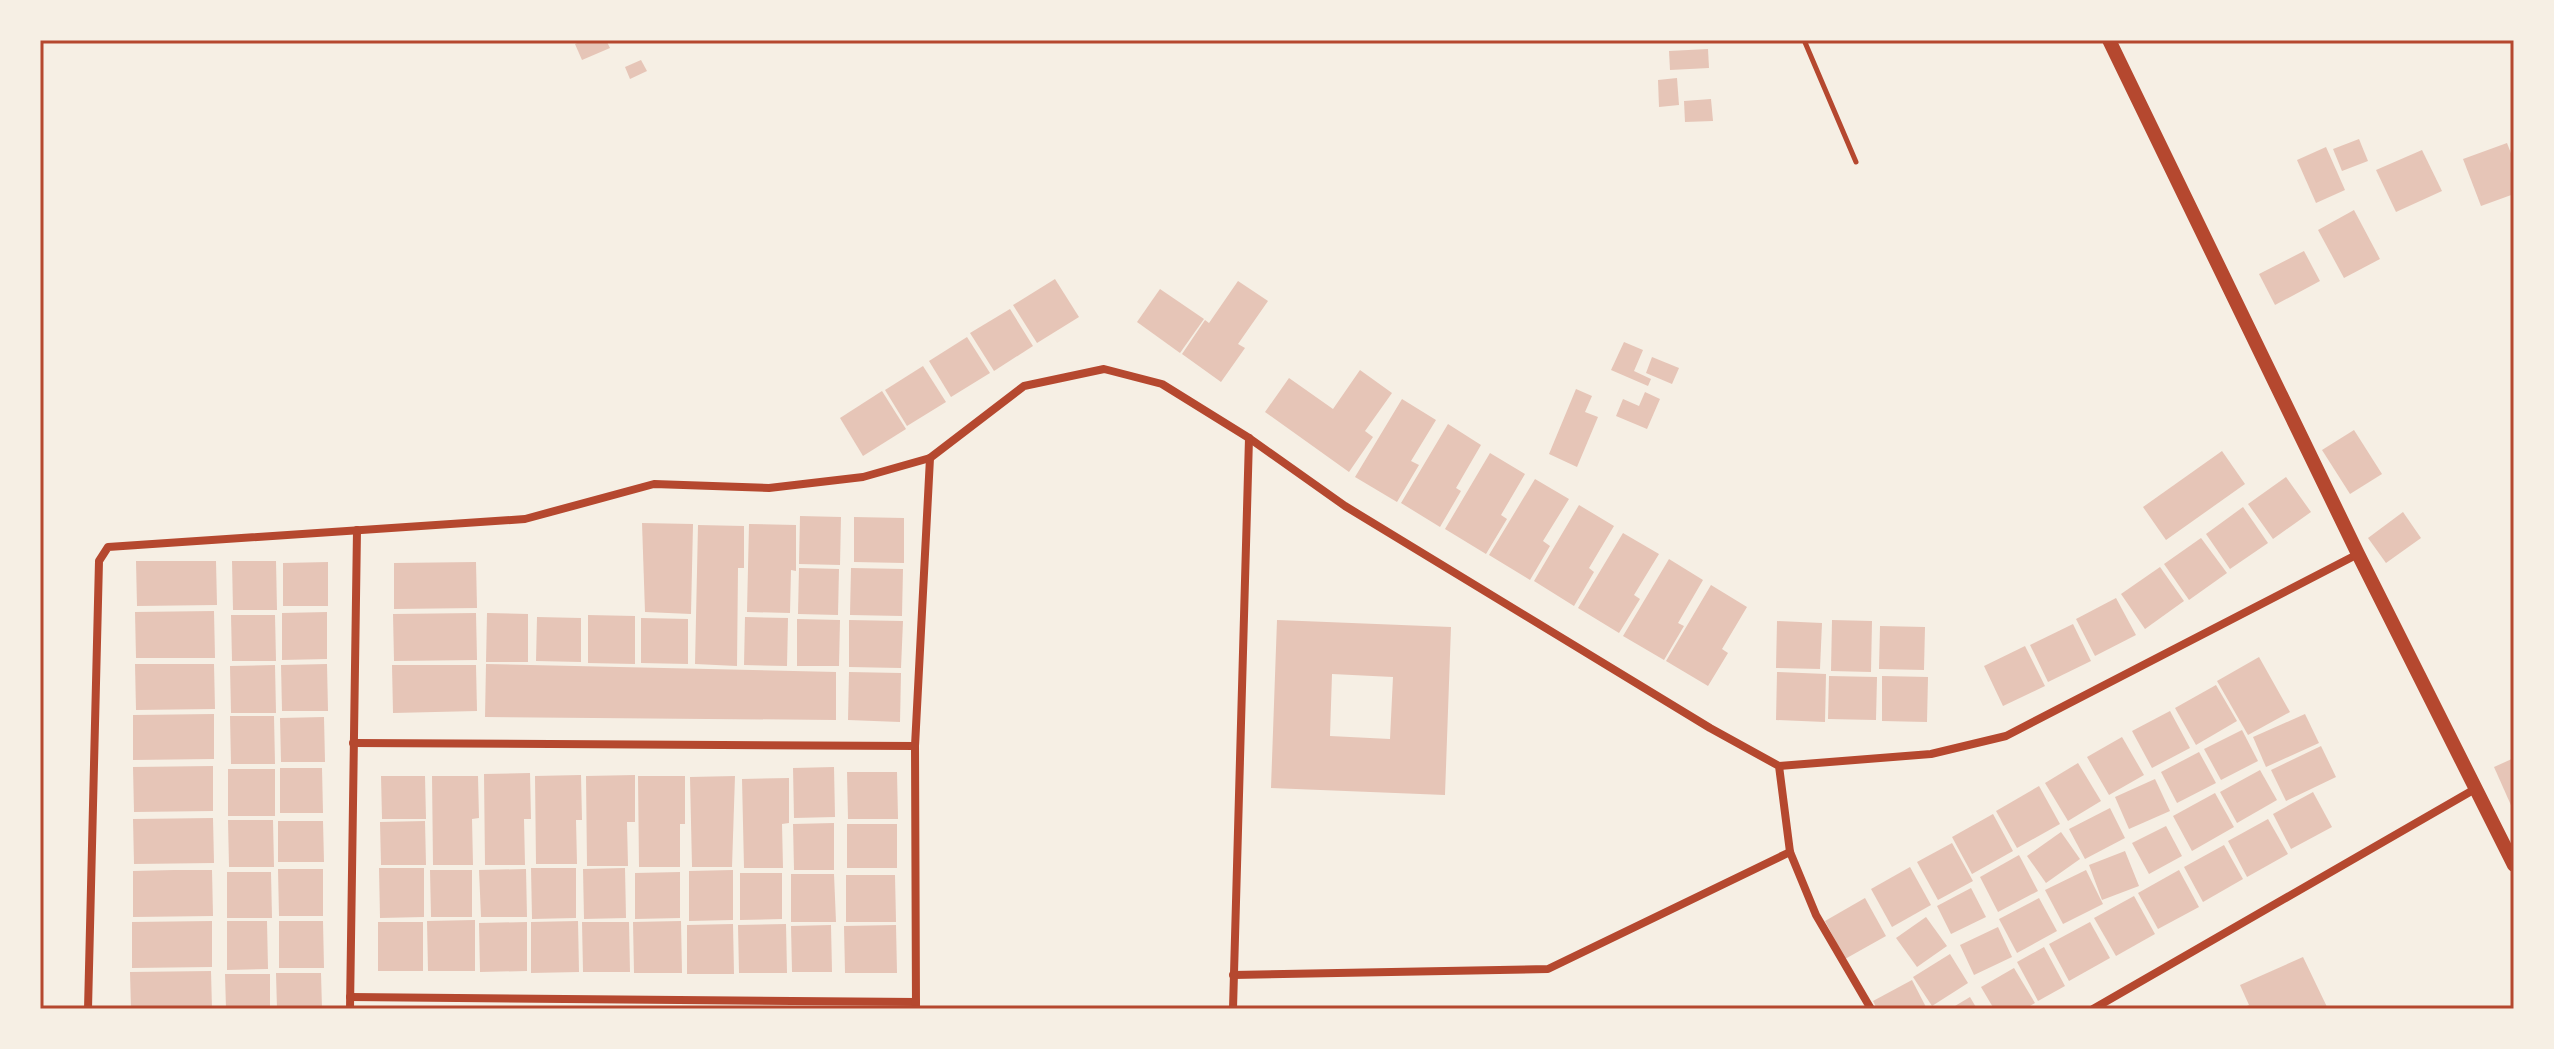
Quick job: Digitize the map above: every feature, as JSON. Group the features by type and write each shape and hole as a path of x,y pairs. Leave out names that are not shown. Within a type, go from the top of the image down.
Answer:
{"street":[{"path":"2109,40 2358,554 2514,865"},
{"path":"88,1009 99,561 108,547 525,519 654,484 769,488 863,477 930,458 1024,386 1104,369 1162,384 1249,438 1345,506 1710,728 1779,766 1931,754 2006,736 2358,554"},
{"path":"1233,1009 1249,438"},
{"path":"350,997 916,1006 915,746 930,458"},
{"path":"350,1009 357,530"},
{"path":"353,743 915,746"},
{"path":"1779,766 1790,852 1816,915 1871,1009"},
{"path":"2093,1009 2475,789"},
{"path":"1233,975 1548,969 1790,852"}],"path":[{"path":"1804,40 1856,162"}],"building":[{"path":"583,40 606,40 610,48 582,60 575,44"},
{"path":"1708,49 1709,68 1670,70 1669,51"},
{"path":"641,60 647,71 630,79 625,67"},
{"path":"1677,78 1679,105 1659,107 1658,80"},
{"path":"1711,99 1713,121 1685,122 1684,101"},
{"path":"2359,139 2368,161 2342,171 2333,149"},
{"path":"2507,143 2514,161 2514,194 2481,206 2463,159"},
{"path":"2326,147 2345,190 2316,203 2297,160"},
{"path":"2422,150 2442,191 2396,212 2376,170"},
{"path":"2354,210 2380,259 2344,278 2318,230"},
{"path":"2304,251 2320,281 2275,305 2259,274"},
{"path":"1055,279 1079,317 1037,343 1013,305"},
{"path":"1238,281 1268,301 1238,344 1245,348 1221,382 1182,354 1205,320 1209,323"},
{"path":"1160,289 1204,319 1180,353 1137,322"},
{"path":"1010,309 1033,346 994,371 970,333"},
{"path":"967,337 990,373 951,397 929,361"},
{"path":"1624,342 1643,350 1634,371 1651,379 1648,386 1611,370"},
{"path":"1652,357 1679,368 1672,384 1646,373"},
{"path":"923,366 946,402 907,426 885,390"},
{"path":"1360,370 1392,393 1365,431 1373,437 1349,472 1265,412 1289,378 1333,409"},
{"path":"1576,389 1592,396 1585,412 1598,417 1577,467 1549,454"},
{"path":"882,391 906,429 863,456 840,418"},
{"path":"1645,392 1660,399 1647,429 1616,416 1623,399 1639,406"},
{"path":"1402,399 1436,420 1411,461 1419,465 1397,502 1355,477"},
{"path":"1448,424 1481,445 1456,488 1461,491 1440,527 1401,503"},
{"path":"2354,430 2382,474 2350,494 2322,450"},
{"path":"2222,451 2245,484 2166,540 2143,507"},
{"path":"1490,453 1525,474 1501,515 1507,519 1486,554 1445,529"},
{"path":"2286,477 2311,512 2273,539 2248,504"},
{"path":"1535,479 1569,499 1543,541 1550,546 1530,580 1489,555"},
{"path":"1579,505 1614,526 1589,568 1594,572 1574,606 1534,581"},
{"path":"2243,507 2268,543 2230,569 2206,534"},
{"path":"2403,512 2421,538 2386,563 2368,538"},
{"path":"800,516 841,517 840,565 799,564"},
{"path":"854,517 904,518 904,563 854,562"},
{"path":"642,523 693,524 691,614 645,612"},
{"path":"749,524 796,525 796,571 791,570 790,613 747,612"},
{"path":"698,525 744,526 744,568 738,568 737,666 695,664"},
{"path":"1623,533 1659,554 1634,595 1640,599 1619,633 1578,608"},
{"path":"2201,538 2227,573 2189,600 2164,564"},
{"path":"1669,559 1703,580 1678,623 1684,626 1664,660 1623,636"},
{"path":"136,561 216,561 217,605 137,606"},
{"path":"232,561 276,561 277,610 233,610"},
{"path":"328,562 328,606 283,606 283,563"},
{"path":"476,562 477,608 394,609 394,563"},
{"path":"2160,567 2184,601 2145,629 2121,594"},
{"path":"799,568 839,569 838,615 798,614"},
{"path":"851,568 903,569 902,616 850,615"},
{"path":"1711,585 1747,607 1722,649 1728,653 1708,686 1666,661"},
{"path":"2116,598 2136,635 2095,656 2076,619"},
{"path":"214,611 215,658 136,658 135,612"},
{"path":"327,612 327,659 282,660 282,613"},
{"path":"476,613 477,660 394,661 393,614"},
{"path":"487,613 528,614 528,662 486,662"},
{"path":"231,615 275,615 276,661 232,661"},
{"path":"588,615 635,616 635,664 588,663"},
{"path":"537,617 581,618 581,662 536,661"},
{"path":"745,617 788,618 787,666 744,665"},
{"path":"641,618 688,619 688,664 641,663"},
{"path":"797,619 840,620 839,666 797,666"},
{"path":"849,620 903,621 901,668 849,667"},
{"path":"1277,620 1451,627 1445,795 1271,788","holes":["1332,674 1393,677 1390,739 1330,736"]},
{"path":"1832,620 1872,621 1871,672 1831,671"},
{"path":"1777,621 1822,623 1820,669 1776,668"},
{"path":"2073,624 2091,661 2048,682 2030,645"},
{"path":"1880,626 1925,627 1924,670 1879,669"},
{"path":"2025,646 2045,686 2003,706 1984,666"},
{"path":"2259,657 2290,712 2248,735 2217,681"},
{"path":"135,664 214,664 215,709 136,710"},
{"path":"327,664 328,711 282,711 281,665"},
{"path":"486,664 836,672 836,720 485,717"},
{"path":"275,665 276,713 231,713 230,666"},
{"path":"392,665 476,665 477,711 393,713"},
{"path":"849,672 901,673 900,722 848,720"},
{"path":"1777,672 1826,674 1825,722 1776,720"},
{"path":"1829,676 1877,677 1876,720 1828,719"},
{"path":"1882,676 1928,677 1927,722 1882,721"},
{"path":"2216,685 2237,721 2196,745 2175,708"},
{"path":"2170,711 2190,748 2152,768 2132,731"},
{"path":"214,714 214,759 133,760 133,715"},
{"path":"2305,714 2319,743 2266,767 2253,737"},
{"path":"230,716 274,716 275,764 231,764"},
{"path":"324,717 325,762 281,762 280,718"},
{"path":"2242,730 2258,761 2221,780 2204,749"},
{"path":"2122,737 2144,775 2109,795 2087,757"},
{"path":"2321,746 2336,777 2286,801 2271,770"},
{"path":"2199,752 2216,783 2177,803 2161,772"},
{"path":"2514,758 2514,812 2494,767"},
{"path":"2078,763 2101,801 2068,821 2045,783"},
{"path":"213,766 213,811 134,812 133,767"},
{"path":"834,767 835,817 794,818 793,768"},
{"path":"280,768 322,768 323,813 280,813"},
{"path":"228,769 275,769 275,816 228,816"},
{"path":"2260,770 2277,800 2237,823 2220,792"},
{"path":"847,772 897,772 898,819 848,819"},
{"path":"530,773 531,819 524,819 525,865 485,865 484,774"},
{"path":"581,775 582,820 576,820 577,864 536,864 535,776"},
{"path":"635,775 635,822 627,822 628,866 587,866 586,776"},
{"path":"381,776 425,776 426,819 382,819"},
{"path":"432,776 478,776 479,818 472,819 473,865 433,865"},
{"path":"638,776 685,776 685,824 680,824 680,867 639,867"},
{"path":"735,776 732,867 692,867 690,777"},
{"path":"789,778 789,823 782,824 783,868 744,868 742,779"},
{"path":"2155,779 2170,811 2129,829 2115,797"},
{"path":"2039,786 2060,824 2017,848 1996,811"},
{"path":"2313,792 2332,827 2291,849 2273,814"},
{"path":"2215,793 2234,827 2192,851 2173,816"},
{"path":"2110,808 2125,838 2085,859 2069,829"},
{"path":"1993,814 2013,851 1972,874 1952,837"},
{"path":"213,818 214,863 134,864 133,819"},
{"path":"2268,819 2288,854 2247,877 2228,841"},
{"path":"228,820 273,820 274,867 229,867"},
{"path":"278,821 323,821 324,862 278,862"},
{"path":"425,821 426,865 381,865 380,822"},
{"path":"834,823 834,870 794,870 793,824"},
{"path":"847,824 897,824 897,868 847,868"},
{"path":"2166,826 2182,856 2149,874 2132,843"},
{"path":"2061,832 2080,859 2046,883 2027,856"},
{"path":"1952,843 1973,881 1938,900 1917,862"},
{"path":"2224,845 2243,879 2203,902 2184,867"},
{"path":"2125,851 2139,886 2102,900 2089,865"},
{"path":"2019,855 2038,891 1998,912 1980,877"},
{"path":"1910,867 1931,905 1892,927 1871,889"},
{"path":"379,868 424,868 424,917 380,918"},
{"path":"531,868 576,868 576,918 532,919"},
{"path":"625,868 626,918 584,919 583,869"},
{"path":"278,869 323,869 323,916 279,916"},
{"path":"526,869 527,917 481,917 479,870"},
{"path":"212,870 213,916 133,917 133,871"},
{"path":"430,870 472,870 472,917 431,917"},
{"path":"733,870 733,920 689,921 689,871"},
{"path":"2086,870 2103,904 2063,924 2045,890"},
{"path":"2179,870 2199,907 2158,929 2138,893"},
{"path":"227,872 271,872 272,918 227,918"},
{"path":"680,872 680,918 635,919 635,873"},
{"path":"740,873 782,873 782,919 740,920"},
{"path":"791,874 834,874 836,922 791,922"},
{"path":"846,875 895,875 896,922 846,922"},
{"path":"1971,888 1986,917 1951,934 1937,906"},
{"path":"2134,896 2155,934 2116,956 2094,918"},
{"path":"1865,898 1886,936 1845,959 1825,921"},
{"path":"2039,898 2057,931 2017,953 1999,919"},
{"path":"1926,917 1947,946 1917,967 1896,938"},
{"path":"475,920 475,971 428,971 427,921"},
{"path":"212,921 212,967 132,968 132,922"},
{"path":"227,921 267,921 268,969 227,970"},
{"path":"279,921 323,921 324,968 279,968"},
{"path":"578,921 579,972 531,973 531,922"},
{"path":"681,921 682,973 634,973 633,922"},
{"path":"378,922 423,922 423,971 378,971"},
{"path":"527,922 527,971 480,972 479,923"},
{"path":"582,922 629,922 630,972 583,972"},
{"path":"2090,922 2110,958 2069,981 2049,944"},
{"path":"733,924 734,974 687,974 687,925"},
{"path":"786,924 787,973 739,973 738,925"},
{"path":"831,925 832,972 792,972 791,926"},
{"path":"896,925 897,973 845,973 844,926"},
{"path":"1998,927 2012,957 1974,975 1960,945"},
{"path":"2044,947 2065,986 2038,1001 2017,962"},
{"path":"1950,954 1968,983 1932,1006 1913,977"},
{"path":"2303,957 2328,1009 2240,1009 2249,1005 2240,985"},
{"path":"2014,968 2035,1003 2025,1009 1994,1009 1981,987"},
{"path":"211,971 212,1009 131,1009 130,972"},
{"path":"276,973 321,973 322,1009 277,1009"},
{"path":"225,974 270,974 270,1009 226,1009"},
{"path":"1912,980 1927,1009 1877,1009 1873,1001"},
{"path":"1970,997 1977,1009 1950,1009"}]}
